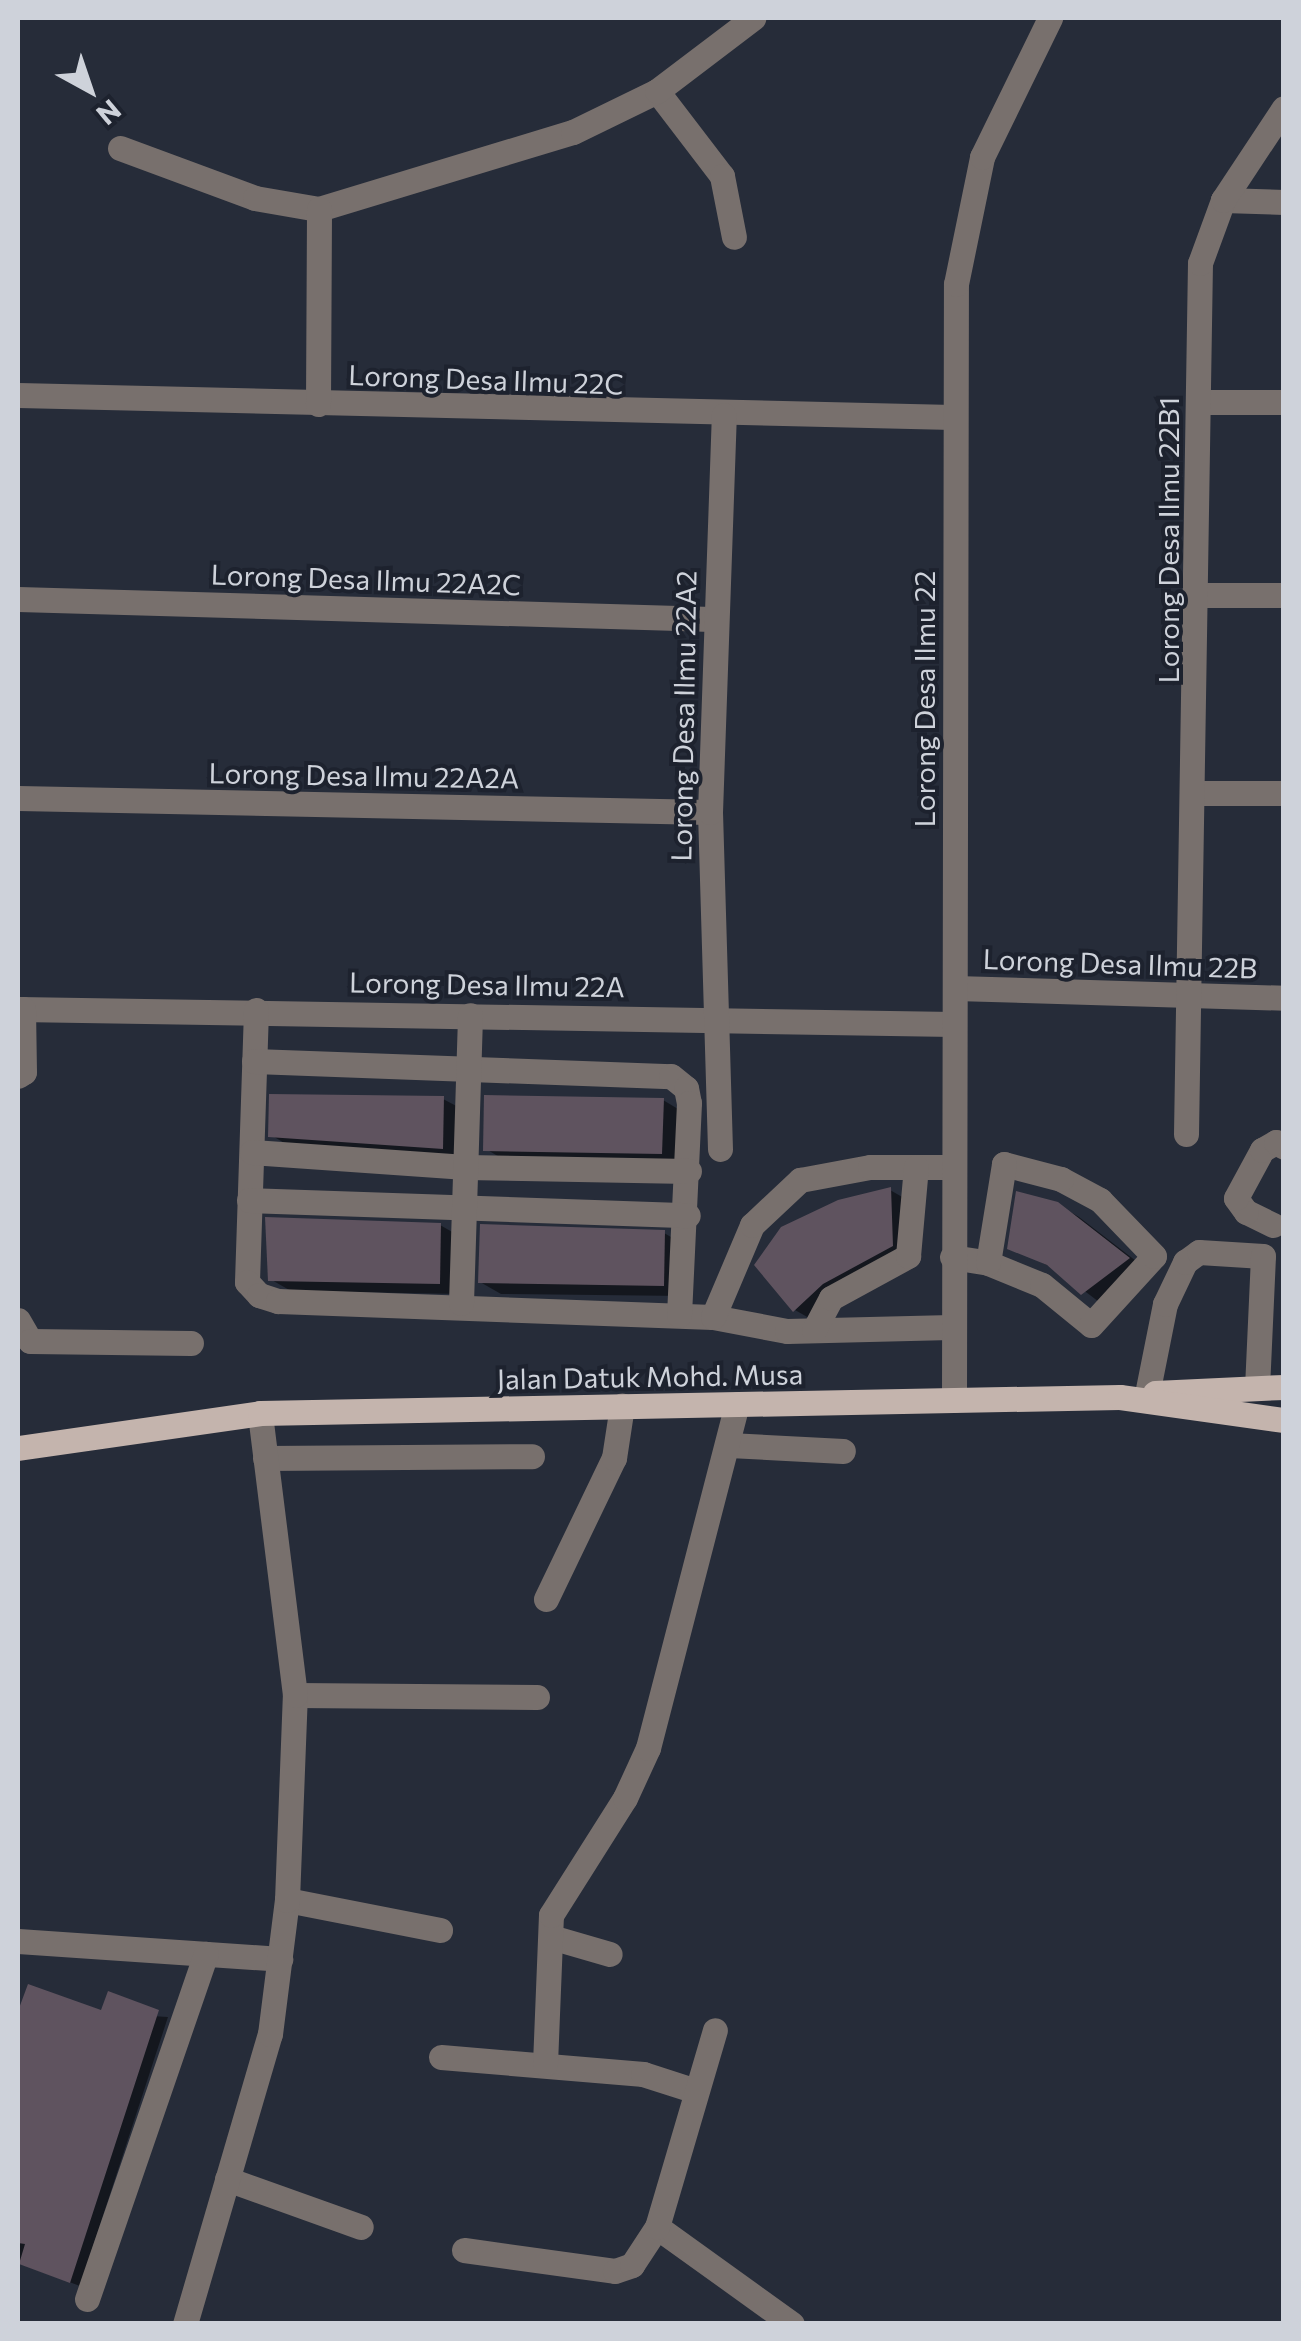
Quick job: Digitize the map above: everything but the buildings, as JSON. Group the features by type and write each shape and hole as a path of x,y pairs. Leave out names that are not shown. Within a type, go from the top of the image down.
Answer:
{"main road":[{"path":"1120,1397 1284,1387"},
{"name":"Jalan Datuk Mohd. Musa","path":"18,1448 260,1413 1120,1397 1284,1420"}],"street":[{"path":"120,148 256,198 319,209 573,132 657,91 754,18"},
{"name":"Lorong Desa Ilmu 22","path":"954,1400 952,416 956,284 970,194 995,123 1050,18"},
{"path":"657,91 722,176 734,237"},
{"name":"Lorong Desa Ilmu 22B1","path":"1186,1134 1196,793 1200,263 1223,200 1284,108"},
{"path":"1223,200 1284,202"},
{"path":"318,404 319,209"},
{"name":"Lorong Desa Ilmu 22C","path":"18,395 724,415 952,416"},
{"path":"1199,402 1284,402"},
{"name":"Lorong Desa Ilmu 22A2","path":"720,1149 710,812 712,619 724,415"},
{"path":"1198,595 1284,595"},
{"name":"Lorong Desa Ilmu 22A2C","path":"18,600 712,619"},
{"path":"1196,793 1284,794"},
{"name":"Lorong Desa Ilmu 22A2A","path":"18,798 710,812"},
{"name":"Lorong Desa Ilmu 22B","path":"955,988 1284,998"},
{"path":"18,1076 24,1072 20,1009"},
{"name":"Lorong Desa Ilmu 22A","path":"20,1009 954,1024"},
{"path":"256,1010 246,1282 259,1295 278,1301 461,1304 713,1317 814,1330 951,1327"},
{"path":"461,1304 470,1014"},
{"path":"254,1061 468,1072 671,1076 686,1088 689,1103 688,1215 679,1315"},
{"path":"1273,1225 1246,1212 1236,1198 1262,1150 1276,1142 1284,1147"},
{"path":"252,1152 465,1167 689,1171"},
{"path":"952,1257 988,1262 1042,1285 1090,1324 1154,1256 1100,1200 1061,1178 1004,1164 988,1262"},
{"path":"713,1317 752,1225 800,1180 870,1167 953,1167"},
{"path":"814,1330 830,1298 908,1256 916,1167"},
{"path":"250,1200 688,1215"},
{"path":"1147,1394 1165,1304 1186,1262 1199,1252 1262,1256 1257,1387"},
{"path":"18,1320 30,1341 190,1343"},
{"path":"545,2064 551,1914 625,1798 648,1748 729,1445 736,1404"},
{"path":"546,1599 614,1458 622,1406"},
{"path":"185,2324 270,2034 288,1900 295,1695 260,1413"},
{"path":"729,1445 843,1451"},
{"path":"265,1458 532,1456"},
{"path":"295,1695 537,1697"},
{"path":"288,1900 440,1930"},
{"path":"552,1937 610,1954"},
{"path":"18,1941 280,1960"},
{"path":"88,2299 206,1954"},
{"path":"464,2250 615,2270 640,2257 656,2227 715,2030"},
{"path":"441,2058 643,2074 696,2091"},
{"path":"226,2178 361,2227"},
{"path":"656,2227 792,2324"}]}
